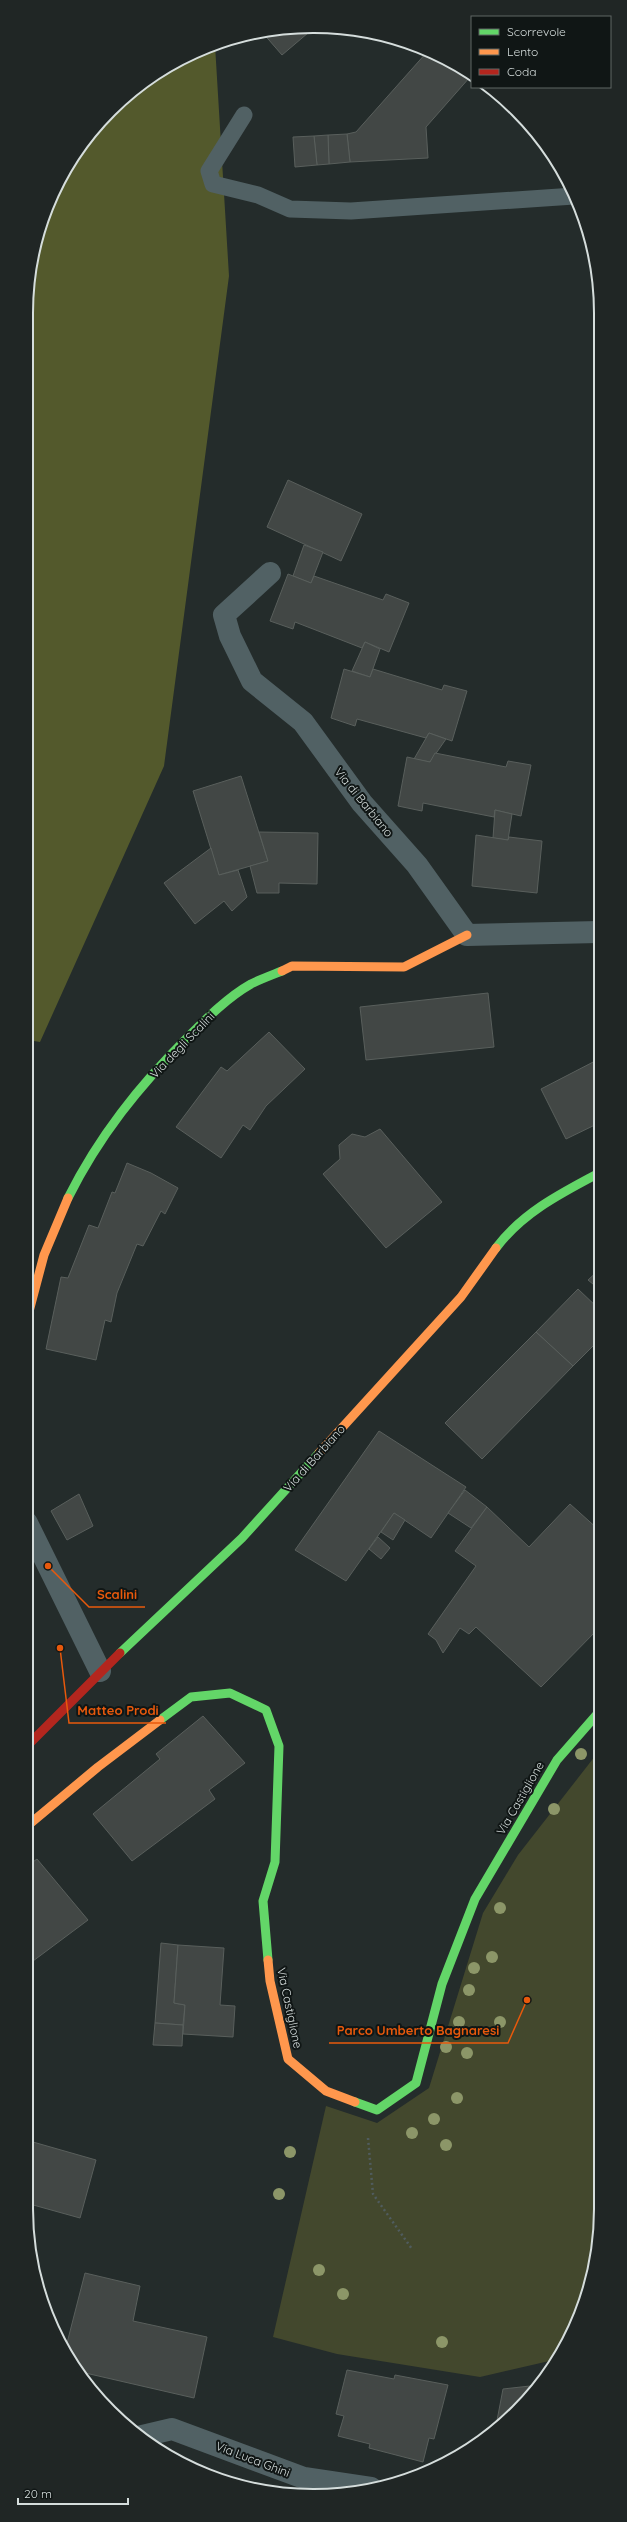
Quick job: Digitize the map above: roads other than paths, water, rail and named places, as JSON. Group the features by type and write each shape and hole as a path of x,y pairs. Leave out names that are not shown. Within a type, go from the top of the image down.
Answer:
{"street":[{"name":"Via di Barbiano","path":"270,573 224,615 230,636 252,681 303,722 362,803 417,865 467,935"},
{"path":"467,935 594,932"},
{"name":"Via degli Scalini","path":"33,1297 44,1256 65,1203 88,1158 117,1117 162,1063 208,1016 250,985 292,966 404,967 467,935"},
{"name":"Via di Barbiano","path":"33,1740 100,1671 242,1538 461,1297 497,1246 518,1224 547,1201 594,1175"},
{"path":"33,1535 100,1671"},
{"name":"Via Castiglione","path":"33,1821 98,1767 191,1697 230,1693 266,1710 279,1746 275,1862 263,1901 270,1981 288,2059 326,2091 377,2110 416,2083 442,1984 475,1899 557,1760 594,1717"},
{"name":"Via Luca Ghini","path":"147,2434 172,2428 304,2478 357,2486"}],"lane":[{"path":"244,115 209,171 213,184 258,195 290,209 351,211 568,196"}],"place":[{"name":"Scalini","path":"48,1566"},
{"name":"Matteo Prodi","path":"60,1648"},
{"name":"Parco Umberto Bagnaresi","path":"527,2000"}]}
